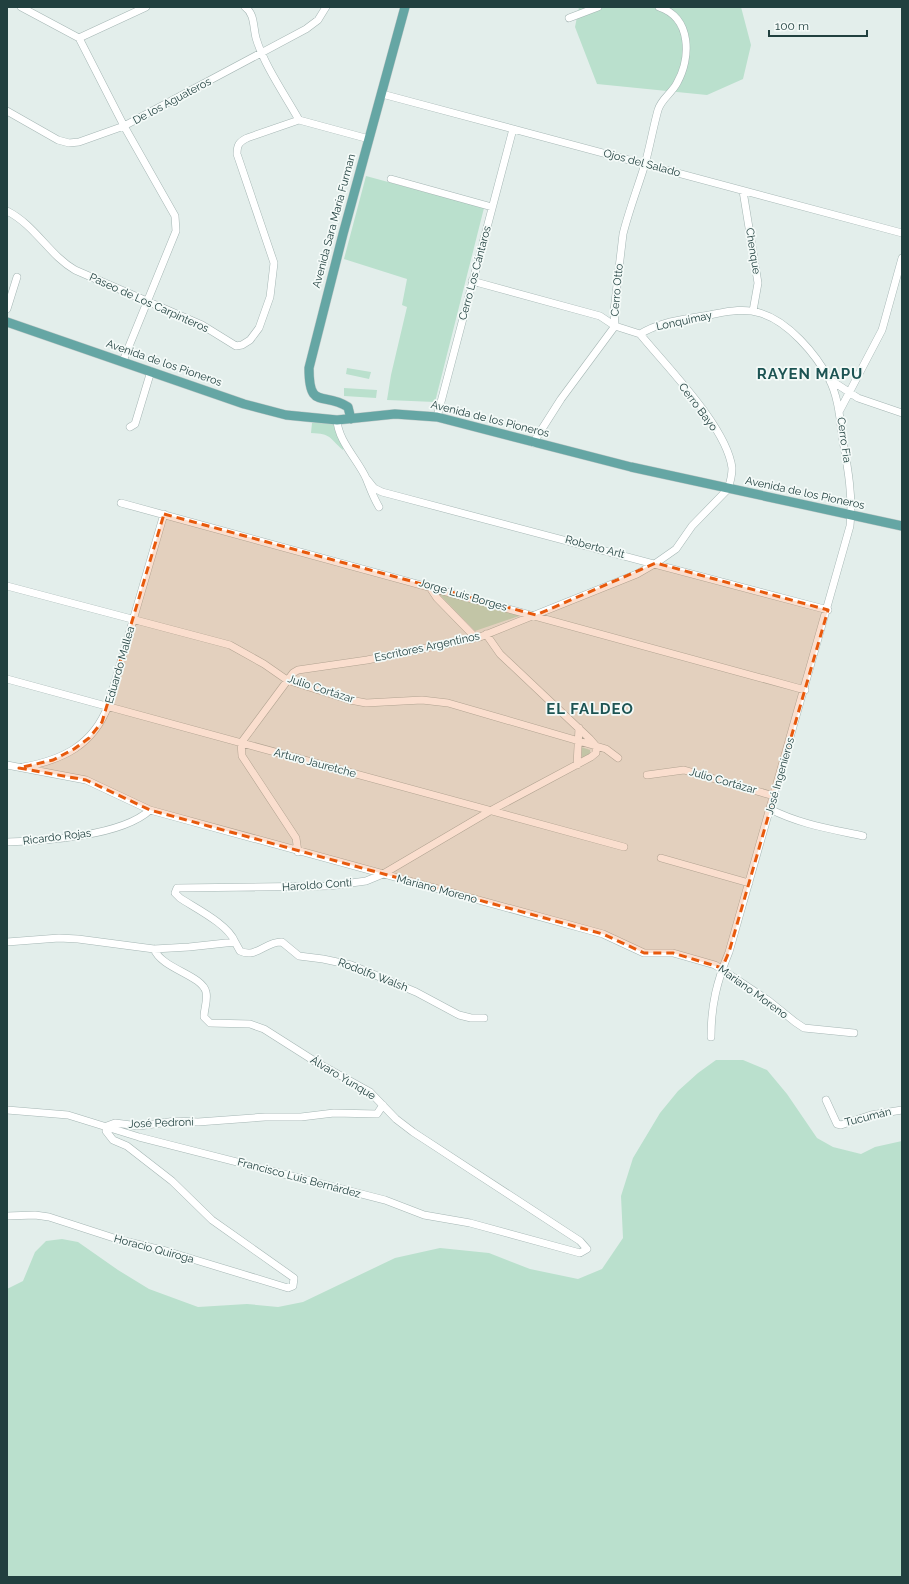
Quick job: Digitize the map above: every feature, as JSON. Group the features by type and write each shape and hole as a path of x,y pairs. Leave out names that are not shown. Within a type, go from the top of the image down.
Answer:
{"main road":[{"name":"Avenida Sara María Furman","path":"351,419 348,407 340,402 323,400 310,390 309,368 319,324 405,7"},
{"name":"Avenida de los Pioneros","path":"7,322 244,404 286,415 337,420 395,414 437,417 533,443 728,489 902,526"}],"street":[{"path":"21,7 79,38 124,126 170,207 177,224 174,235 123,361"},
{"path":"79,38 146,7"},
{"path":"245,7 251,13 256,37 262,53 299,120 369,139"},
{"name":"De los Aguateros","path":"7,111 58,140 69,144 79,142 124,126 306,29 318,20 326,7"},
{"path":"569,18 598,7"},
{"name":"Cerro Otto","path":"533,443 561,399 615,326 614,311 623,234 645,164 659,107 676,85 686,60 685,36 680,25 673,16 662,7"},
{"name":"Ojos del Salado","path":"382,94 902,233"},
{"name":"Paseo de Los Carpinteros","path":"7,211 20,219 66,264 87,276 202,325 236,346 242,345 250,340 259,328 270,297 274,263 237,154 237,146 240,141 247,138 299,120"},
{"name":"Cerro Los Cántaros","path":"437,417 513,129"},
{"path":"391,179 492,207"},
{"name":"Chenque","path":"744,191 758,283 753,311"},
{"name":"Cerro Fia","path":"852,516 849,480 839,412 882,330 902,258"},
{"path":"7,309 17,277"},
{"path":"472,281 600,316 626,331 640,334"},
{"name":"Lonquimay","path":"640,334 662,323 737,310 762,313 780,323 797,337 811,352 829,379 839,412"},
{"name":"Cerro Bayo","path":"640,334 697,404 721,438 732,467 731,482 728,489"},
{"path":"130,427 135,424 151,371"},
{"name":"Lonquimay","path":"829,379 848,393 902,413"},
{"path":"337,420 338,430 366,478 371,494 379,507"},
{"name":"Roberto Arlt","path":"366,478 374,488 382,492 656,563 828,610"},
{"name":"Escritores Argentinos","path":"241,743 287,680 298,670 367,660 476,637 536,615 637,574 676,549 692,526 728,489"},
{"name":"Jorge Luis Borges","path":"121,503 536,615 805,690"},
{"name":"Eduardo Mallea","path":"19,768 53,760 74,749 96,730 108,706 164,514"},
{"name":"José Ingenieros","path":"711,1037 712,1009 722,968 729,952 805,690 828,610 852,516"},
{"name":"Julio Cortázar","path":"7,586 230,645 264,664 287,680 366,703 422,700 448,703 606,749 618,758"},
{"path":"429,586 437,598 476,637"},
{"path":"486,634 500,654 579,728 596,746"},
{"name":"Arturo Jauretche","path":"7,679 624,847"},
{"path":"577,765 579,728"},
{"path":"241,743 242,756 296,838 298,852"},
{"name":"Haroldo Conti","path":"235,942 231,935 215,922 180,898 175,893 177,888 329,886 366,880 383,874 490,811 591,757 596,753 596,746"},
{"name":"Mariano Moreno","path":"7,765 86,780 150,810 298,852 603,934 644,953 673,953 715,965 722,968 769,1001 804,1028 854,1033"},
{"name":"Julio Cortázar","path":"647,775 684,770 774,796"},
{"path":"770,809 786,817 816,827 863,836"},
{"name":"Ricardo Rojas","path":"7,842 87,835 136,820 150,810"},
{"path":"661,858 749,883"},
{"path":"7,942 59,938 154,949 235,942"},
{"name":"Rodolfo Walsh","path":"235,942 240,951 250,954 276,942 282,942 299,956 323,958 351,965 416,992 459,1015 471,1018 484,1018"},
{"name":"Álvaro Yunque","path":"154,949 156,954 164,962 188,975 205,990 207,994 204,1018 210,1024 256,1025 316,1062 370,1092 396,1119 413,1132 580,1241 587,1249"},
{"name":"Tucumán","path":"826,1100 837,1124 871,1115 902,1110"},
{"name":"José Pedroni","path":"294,1278 212,1220 172,1181 127,1146 113,1140 106,1131 107,1126 115,1123 139,1126 176,1121 198,1122 265,1117 301,1117 334,1113 377,1114 383,1105"},
{"name":"Francisco Luis Bernárdez","path":"7,1110 68,1115 139,1137 385,1200 424,1215 470,1223 580,1253 587,1249"},
{"name":"Horacio Quiroga","path":"7,1216 35,1215 49,1217 106,1236 166,1251 288,1288 293,1286 294,1278"}],"highlighted area":[{"path":"164,514 536,615 656,563 828,610 729,952 722,968 673,953 644,953 603,934 150,810 86,780 19,768 53,760 74,749 89,738 102,722"}],"green space":[{"path":"579,7 741,7 751,45 743,79 707,95 597,84 575,27"},
{"path":"366,176 484,208 435,402 387,400 391,375 407,307 402,305 407,279 344,259"},
{"path":"347,368 371,372 369,379 346,374"},
{"path":"344,388 377,390 376,398 344,396"},
{"path":"312,423 335,423 335,430 345,445 343,450 326,435 311,433"},
{"path":"439,591 525,614 475,631 439,594"},
{"path":"581,747 590,750 590,754 582,758"},
{"path":"716,1060 743,1060 767,1070 787,1094 817,1138 833,1147 861,1154 875,1147 902,1141 902,1577 7,1577 7,1289 23,1281 35,1252 46,1241 62,1239 78,1242 118,1270 149,1289 198,1307 247,1304 278,1307 303,1302 395,1258 440,1248 489,1253 530,1269 578,1279 602,1269 623,1238 621,1196 633,1158 660,1113 678,1091 698,1073"}],"district":[{"name":"RAYEN MAPU","path":"810,374"},
{"name":"EL FALDEO","path":"590,709"}]}
